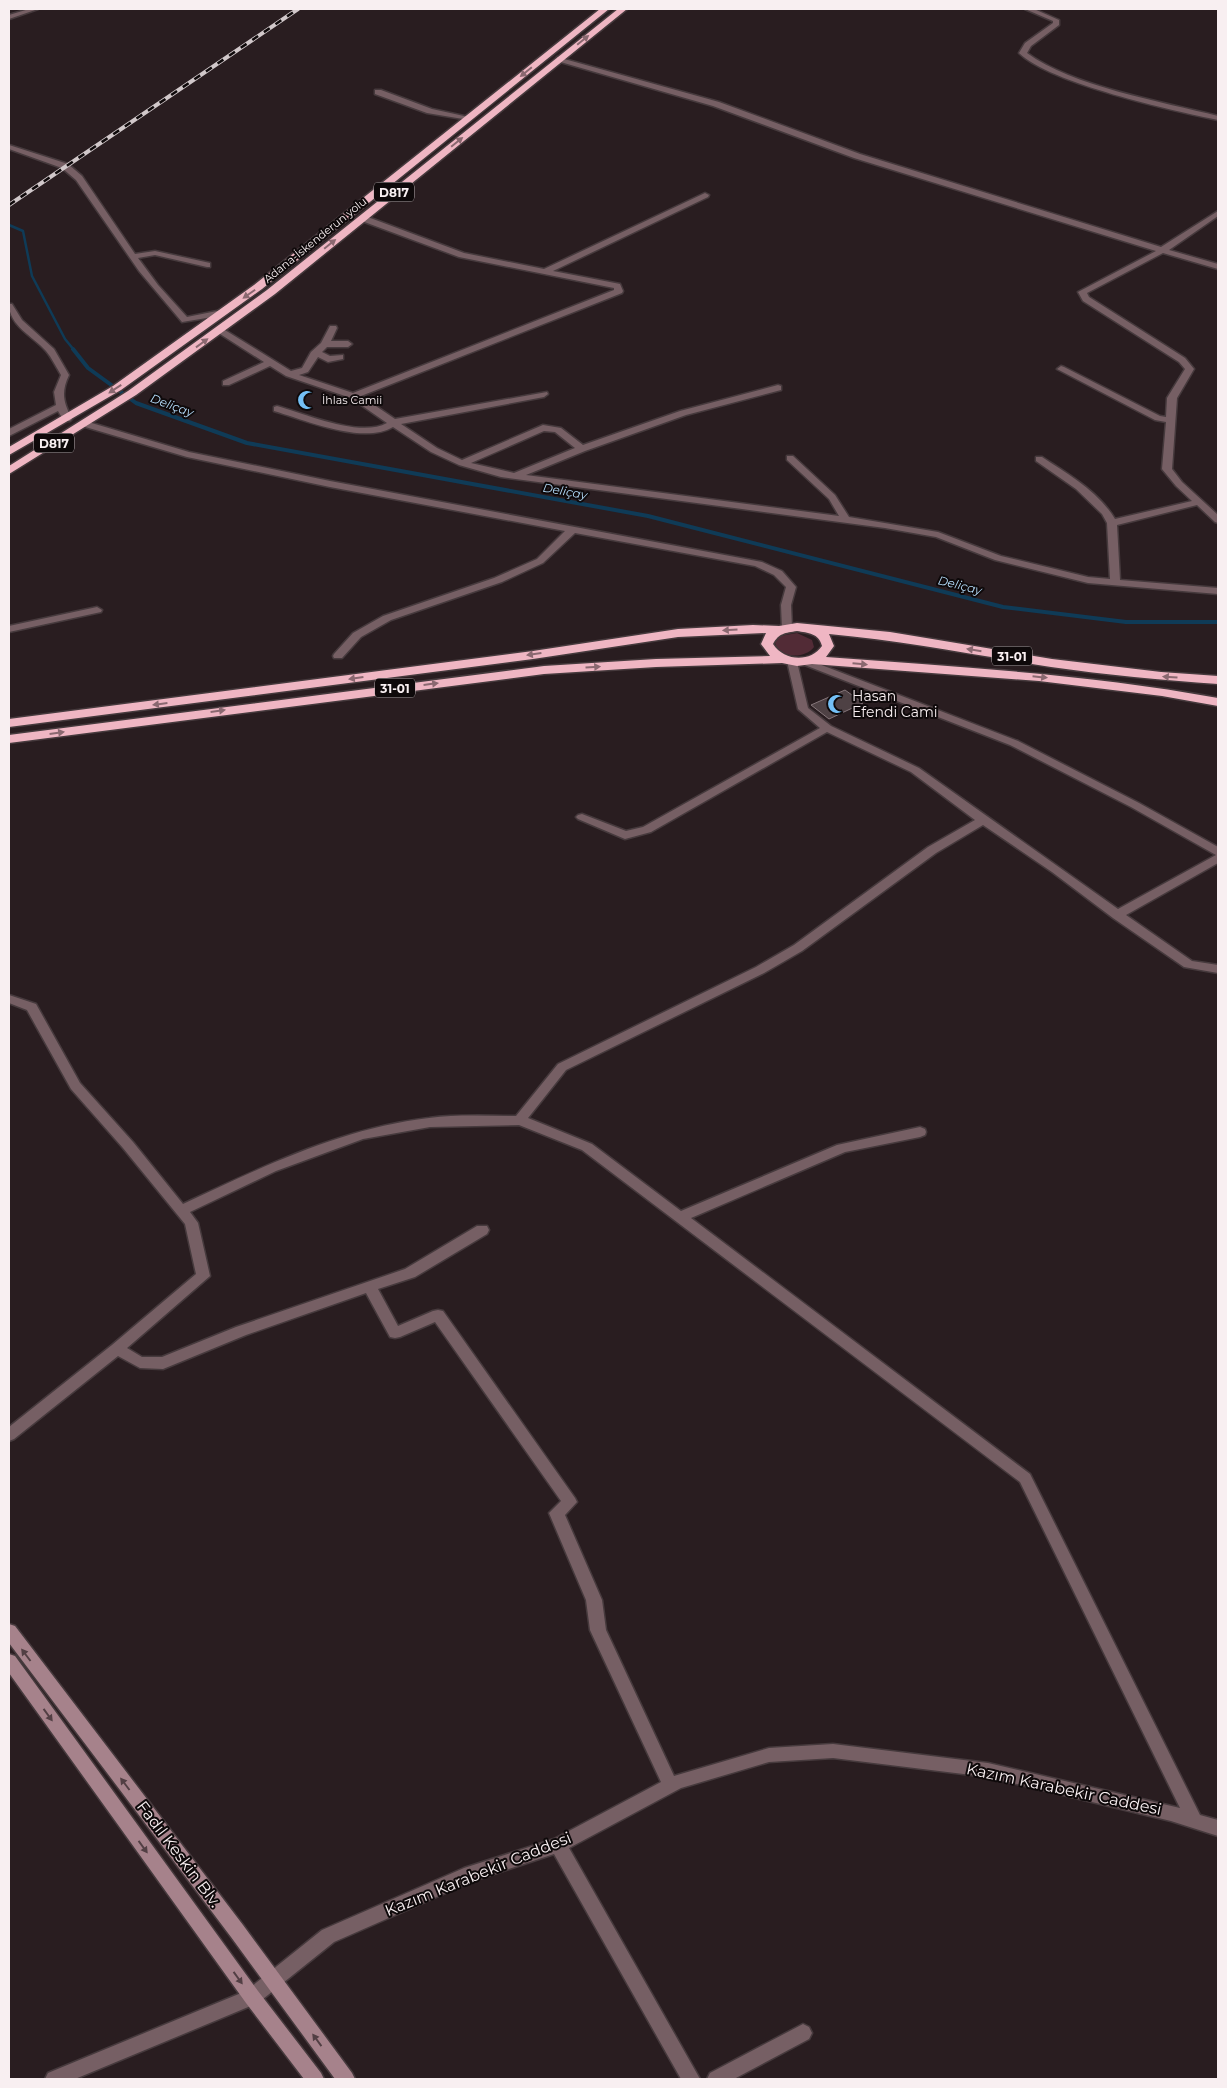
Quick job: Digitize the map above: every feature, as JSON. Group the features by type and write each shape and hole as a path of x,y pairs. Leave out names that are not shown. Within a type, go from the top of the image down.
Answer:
{"highway":[{"name":"D817","path":"9,452 82,410 148,367 258,287 606,9"},
{"name":"Adana-İskenderun yolu","path":"9,471 99,415 162,372 271,292 623,9"},
{"name":"31-01","path":"9,723 523,656 678,633 753,628 783,629"},
{"path":"807,628 823,635 827,641 828,646 820,657 797,660 774,655 766,644 772,634 783,629 807,628"},
{"name":"31-01","path":"807,628 890,636 1052,663 1160,676 1218,680"},
{"name":"31-01","path":"9,739 544,670 656,663 797,660 1039,677 1162,692 1218,702"}],"street":[{"path":"9,17 34,9"},
{"path":"1028,9 1056,20 1057,24 1028,45 1023,53 1027,58 1055,72 1218,118"},
{"path":"560,59 716,104 857,156 1218,267"},
{"path":"378,92 430,111 469,118"},
{"path":"9,146 70,169 79,178 133,257 167,302 185,320 222,313"},
{"path":"546,271 705,195"},
{"path":"1218,213 1162,250 1082,292 1086,299 1182,360 1190,369 1172,398 1168,469 1178,484 1218,520"},
{"path":"354,396 619,291 617,286 462,255 362,218"},
{"path":"133,257 154,253 207,265"},
{"path":"9,306 19,322 50,351 66,375 57,390 61,406 67,418"},
{"path":"289,374 300,373 309,368 314,354 325,344 333,328"},
{"path":"220,330 289,374 335,392 354,396 434,450 462,463 516,476 886,525 938,535 998,558 1088,580 1218,590"},
{"path":"325,344 348,344"},
{"path":"314,354 321,354 328,359 340,357"},
{"path":"226,383 270,362"},
{"path":"1061,368 1158,418 1170,420"},
{"path":"516,476 582,449 684,413 778,388"},
{"path":"277,409 362,430 382,429 395,422 544,394"},
{"path":"9,433 61,406"},
{"path":"84,424 187,454 340,486 572,531 758,564 778,573 791,587 786,605 783,629"},
{"path":"462,463 543,428 558,430 582,449"},
{"path":"790,458 832,497 845,519"},
{"path":"1039,459 1094,500 1108,515 1112,523 1115,582"},
{"path":"1112,523 1199,502"},
{"path":"338,656 357,634 388,618 498,580 540,562 572,531"},
{"path":"9,629 97,610"},
{"path":"1218,852 1135,805 1014,743 797,660 803,709 827,728 915,770 1188,964 1218,969"},
{"path":"582,816 625,834 647,830 827,728"},
{"path":"520,1120 562,1067 760,970 798,948 932,850 983,820"},
{"path":"1117,915 1218,858"},
{"path":"9,999 32,1007 75,1086 128,1145 191,1223 203,1276 117,1349 9,1436"},
{"path":"181,1211 271,1168 361,1135 430,1122 520,1120 587,1147 1025,1478 1194,1820"},
{"path":"681,1217 842,1148 920,1132"},
{"path":"117,1349 140,1362 163,1364 241,1332 410,1274 482,1230"},
{"path":"370,1287 395,1333 438,1315 570,1502 557,1513 594,1600 598,1630 671,1786"},
{"name":"Fadıl Keskin Blv.","path":"9,1631 346,2079"},
{"name":"Fadıl Keskin Blv.","path":"9,1661 252,1997 315,2079"},
{"name":"Kazım Karabekir Caddesi","path":"54,2079 252,1997 328,1936 470,1874 558,1844 671,1786 769,1755 833,1751 988,1770 1171,1813 1218,1828"},
{"path":"558,1844 691,2079"},
{"path":"716,2079 803,2033"}],"shaded area":[{"path":"797,633 812,640 814,647 810,651 793,656 782,652 778,648 775,643 780,636"}],"building":[{"name":"Hasan Efendi Cami","path":"845,690 863,703 829,719 811,705"}],"waterway":[{"name":"Deliçay","path":"9,225 23,231 32,276 65,339 74,350"},
{"name":"Deliçay","path":"73,349 88,368 136,403 247,443 648,516 1003,607 1126,622 1218,622"}],"railway":[{"path":"9,205 298,9"}],"place":[{"name":"İhlas Camii","path":"307,400"},
{"name":"Hasan Efendi Cami","path":"837,704"}]}
